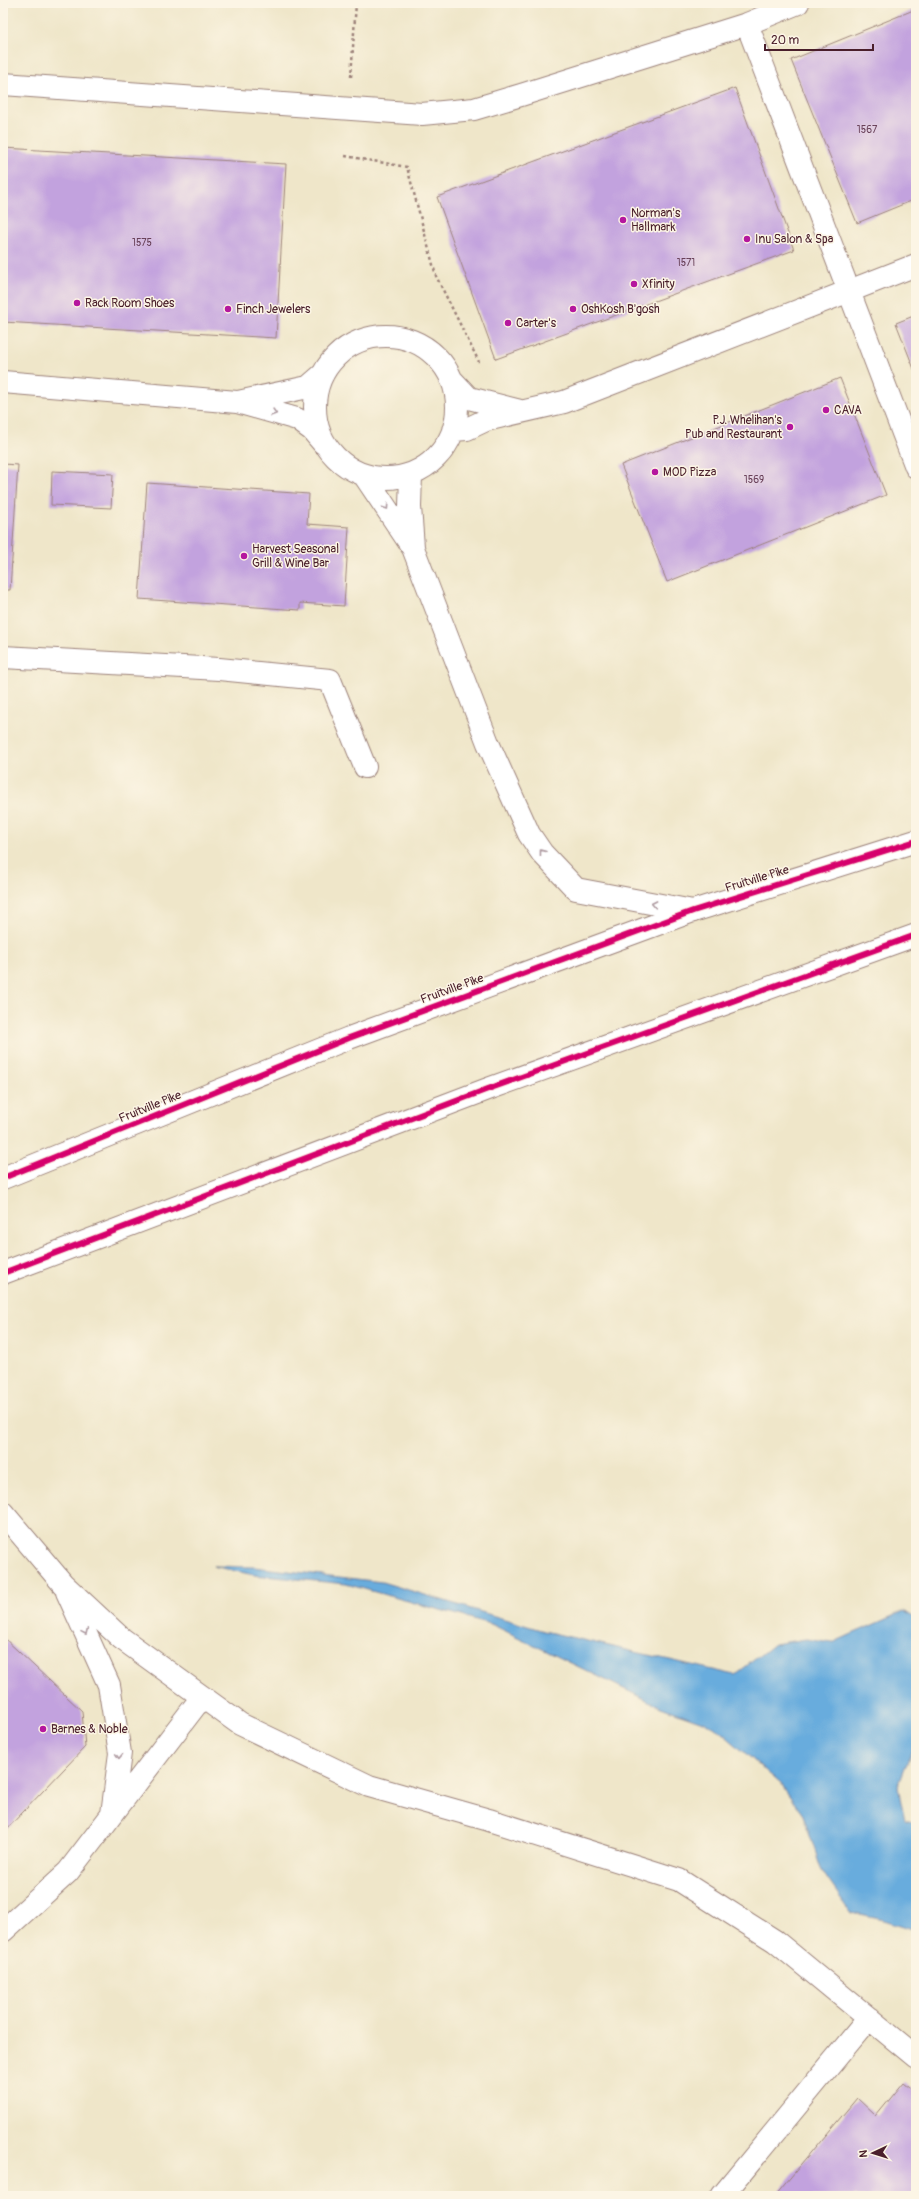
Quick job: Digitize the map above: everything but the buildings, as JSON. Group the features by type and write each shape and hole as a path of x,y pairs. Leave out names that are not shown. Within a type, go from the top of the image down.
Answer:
{"main road":[{"path":"3,84 422,114 474,109 747,24 798,3"},
{"path":"747,24 916,467"},
{"path":"453,430 467,429 486,420 564,402 916,265"},
{"path":"237,402 308,387 323,374 336,356 355,343 377,336 400,337 421,345 439,360 451,379 469,398 525,412"},
{"path":"323,374 316,392 315,411 318,429 327,446"},
{"path":"3,382 237,402 297,419 312,430 343,464 364,475 388,478 411,474 434,458 444,448 453,430 457,413 456,396 451,379"},
{"path":"411,474 410,507 413,548"},
{"path":"364,475 413,548 478,720 529,834 542,853 576,889 693,911"},
{"path":"3,657 220,669 330,680 365,767"},
{"name":"Fruitville Pike","path":"3,1178 350,1038 693,911 916,841"},
{"path":"3,1273 488,1089 916,935"},
{"path":"3,1512 63,1584 121,1638 240,1724 369,1786 489,1820 679,1880 776,1941 916,2057"},
{"path":"63,1584 108,1685 120,1753 112,1815"},
{"path":"3,1931 68,1872 202,1697"},
{"path":"722,2196 869,2018"}],"path":[{"path":"351,77 356,3"},
{"path":"345,156 407,167 436,276 480,364"}],"water":[{"path":"213,1566 254,1567 382,1582 544,1631 735,1675 774,1644 806,1639 832,1643 904,1611 916,1619 916,1739 898,1787 905,1820 916,1823 916,1930 884,1920 851,1913 822,1871 803,1815 781,1784 714,1726 661,1707 491,1624 346,1584 254,1575"}],"cycle path":[{"path":"3,1178 349,1038 693,911 916,841"},
{"path":"3,1273 488,1089 916,935"}],"place":[{"name":"Norman's Hallmark","path":"623,220"},
{"name":"Inu Salon & Spa","path":"747,239"},
{"name":"Xfinity","path":"634,284"},
{"name":"Rack Room Shoes","path":"77,303"},
{"name":"Finch Jewelers","path":"228,309"},
{"name":"OshKosh B'gosh","path":"573,309"},
{"name":"Carter's","path":"508,323"},
{"name":"CAVA","path":"826,410"},
{"name":"P.J. Whelihan's Pub and Restaurant","path":"790,427"},
{"name":"MOD Pizza","path":"655,472"},
{"name":"Harvest Seasonal Grill & Wine Bar","path":"244,556"},
{"name":"Barnes & Noble","path":"43,1729"}]}
